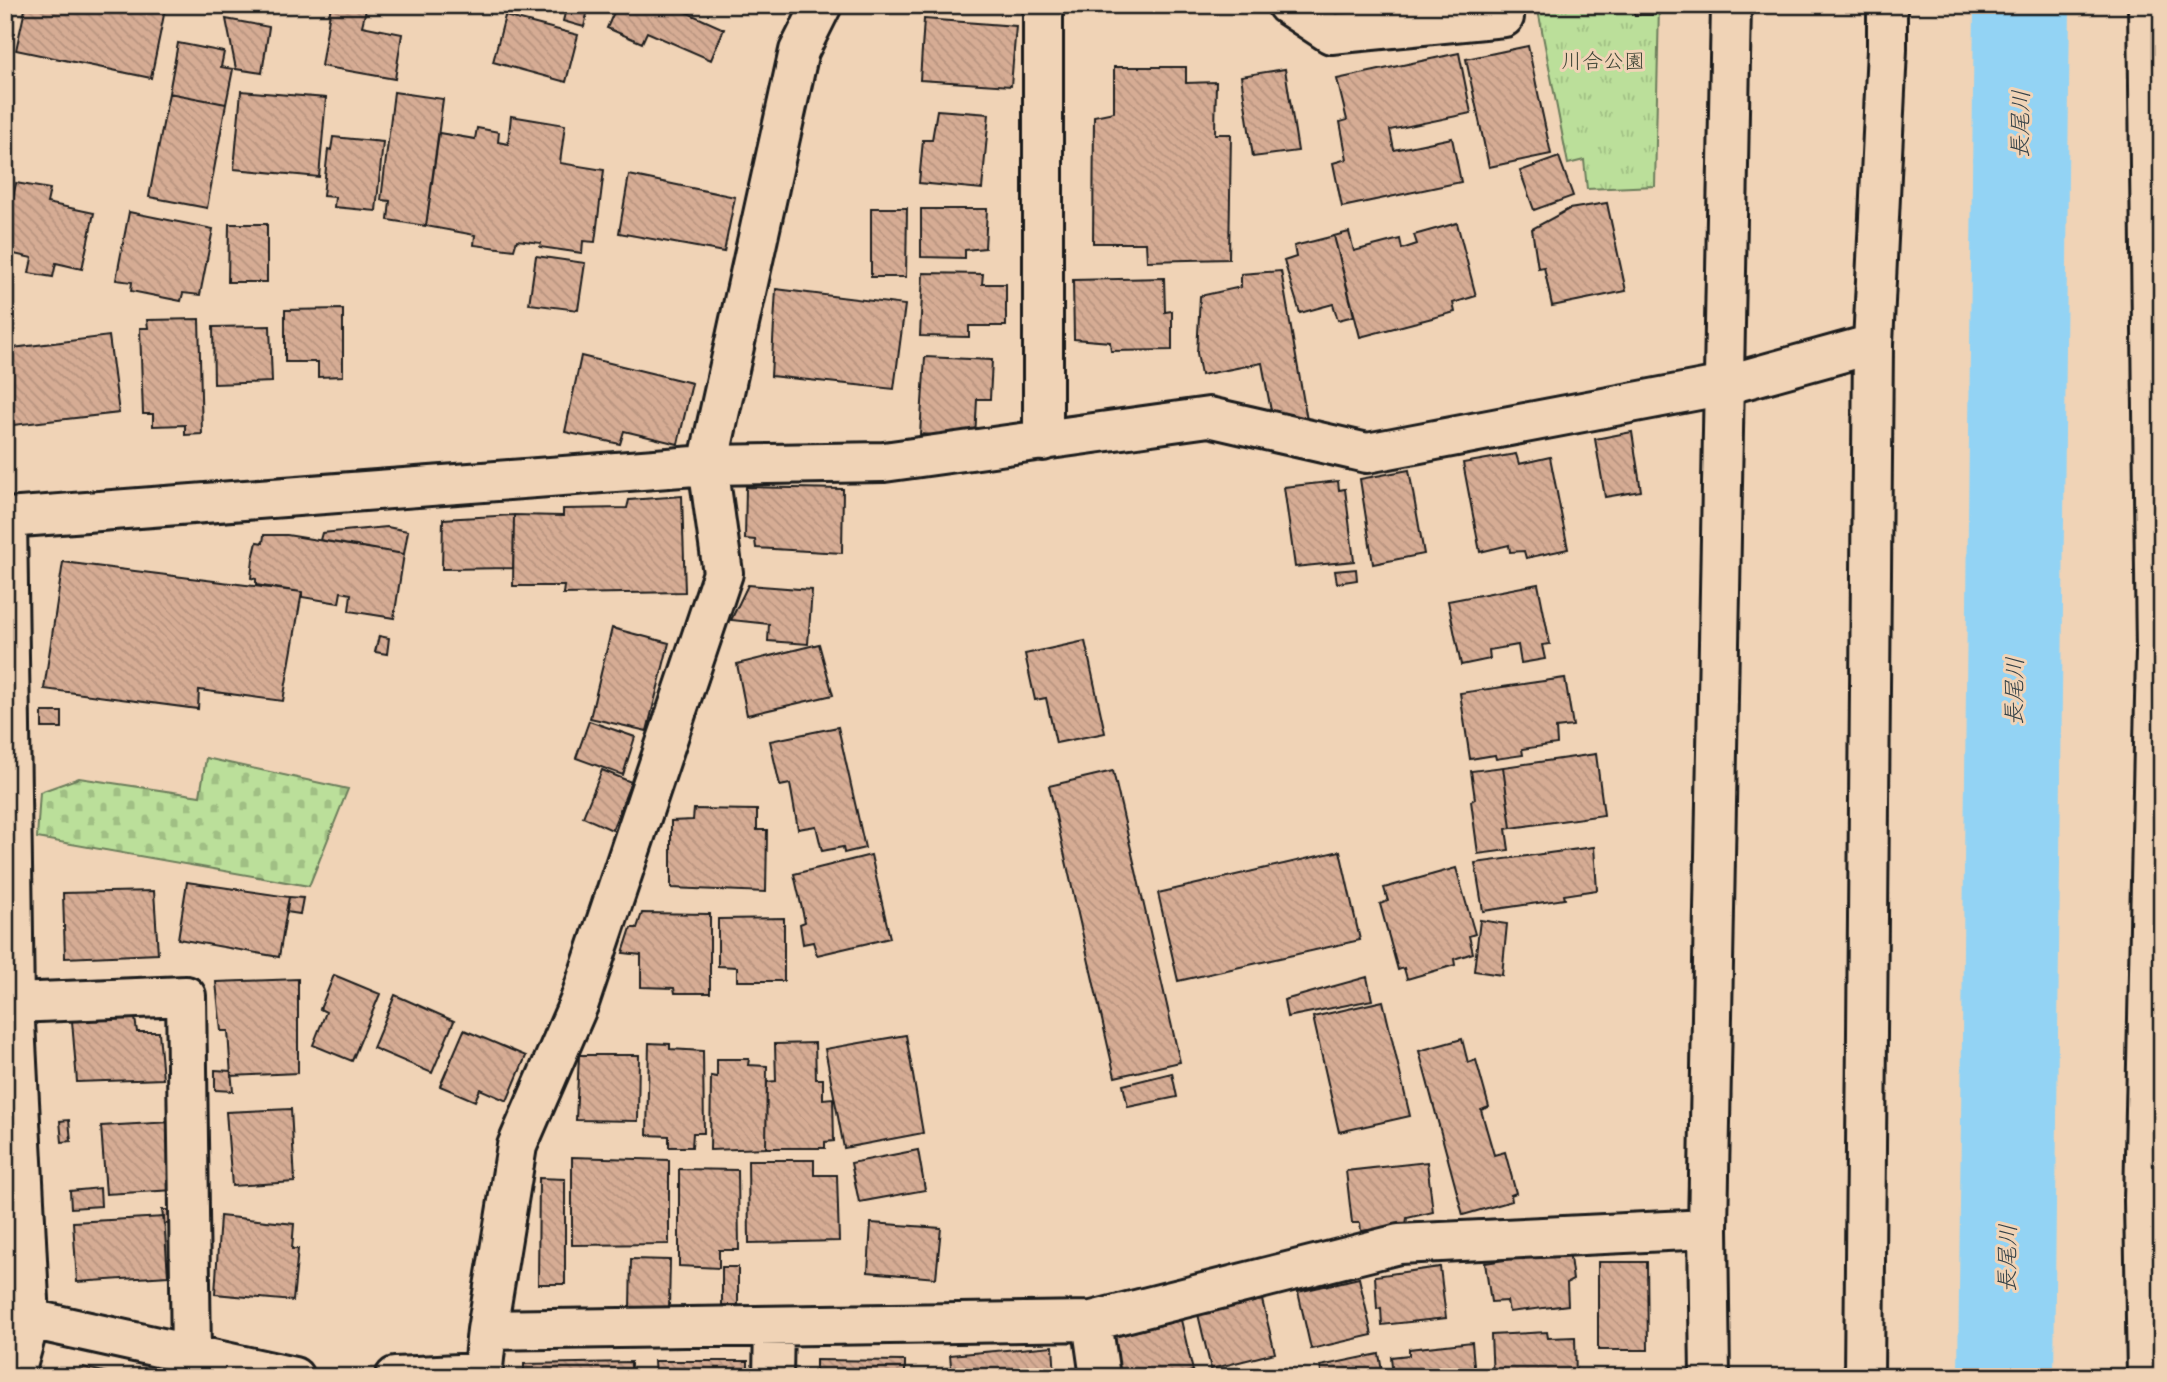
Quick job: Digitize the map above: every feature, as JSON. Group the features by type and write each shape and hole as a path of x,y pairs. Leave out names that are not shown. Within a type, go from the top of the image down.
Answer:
{"street":[{"path":"395,1377 482,1375 486,1330 517,1146 579,1003 723,573 708,465 799,51 822,5"},
{"path":"1043,441 1044,5"},
{"path":"1287,5 1331,34 1504,17"},
{"path":"1710,1377 1708,1229 1731,5"},
{"path":"1864,1377 1873,344 1887,5"},
{"path":"2147,1377 2144,1201 2156,653 2148,5"},
{"path":"14,1377 18,1320 12,1065 14,1003 8,807 6,517 708,465 884,462 1209,417 1367,453 1725,385 1873,344"},
{"path":"14,1003 186,996 189,1365"},
{"path":"486,1330 1092,1321 1399,1244 1708,1229"},
{"path":"18,1320 189,1365 294,1377"},
{"path":"1092,1321 1100,1377"},
{"path":"773,1377 774,1326"}],"green space":[{"name":"川合公園","path":"1537,5 1659,5 1655,186 1587,189 1584,160 1568,164"},
{"path":"206,758 348,789 309,886 37,838 40,792 79,778 200,796"}],"building":[{"path":"5,5 12,5 6,36 5,36"},
{"path":"26,5 166,5 151,78 16,50"},
{"path":"331,5 366,9 362,26 402,34 395,79 321,66"},
{"path":"567,5 589,5 584,27 563,21"},
{"path":"617,5 670,5 724,29 711,60 647,32 642,43 607,28"},
{"path":"1634,5 1652,5 1652,15 1634,15"},
{"path":"505,16 578,35 566,82 493,62"},
{"path":"226,19 269,27 262,73 236,69"},
{"path":"924,19 1016,26 1011,86 920,80"},
{"path":"178,43 224,52 221,67 233,69 226,104 169,93"},
{"path":"1528,46 1551,154 1489,167 1466,59"},
{"path":"1459,53 1471,113 1390,130 1394,150 1452,138 1461,182 1342,207 1333,163 1347,159 1340,122 1347,120 1337,79"},
{"path":"1114,67 1186,67 1186,83 1216,82 1215,134 1231,134 1229,259 1147,261 1146,243 1093,243 1094,116 1114,112"},
{"path":"1285,69 1298,151 1253,157 1241,76"},
{"path":"241,91 326,98 319,177 234,169"},
{"path":"394,92 443,99 426,226 388,220 390,201 381,200"},
{"path":"169,93 226,104 207,208 149,197"},
{"path":"937,110 989,114 982,189 919,183 923,140 932,140"},
{"path":"511,116 565,125 560,163 604,170 595,242 583,241 582,253 540,247 541,243 517,240 514,250 474,245 475,235 426,226 439,133 475,139 477,128 499,132 498,142 508,144"},
{"path":"333,137 383,142 376,211 334,207 335,197 323,196 328,149 331,150"},
{"path":"1559,157 1573,196 1534,210 1520,171"},
{"path":"629,175 735,197 724,252 619,233"},
{"path":"16,183 50,189 47,203 94,213 82,269 56,263 53,277 29,273 32,258 5,252 5,236"},
{"path":"1607,203 1626,291 1552,306 1544,267 1538,268 1532,229 1569,209"},
{"path":"871,208 907,208 906,277 871,277"},
{"path":"921,209 987,209 985,248 965,250 965,258 921,257"},
{"path":"129,212 213,229 200,295 183,293 181,301 131,291 132,282 116,280"},
{"path":"1457,223 1476,296 1453,303 1455,312 1360,337 1334,236 1349,232 1354,251 1400,239 1402,249 1417,244 1414,235"},
{"path":"229,224 267,224 267,282 228,282"},
{"path":"1334,236 1354,316 1338,320 1333,304 1300,313 1284,261 1296,257 1294,246"},
{"path":"536,256 585,263 578,310 529,304"},
{"path":"1281,271 1307,420 1274,427 1262,363 1201,375 1197,353 1200,296 1241,287 1241,274"},
{"path":"923,273 983,274 982,284 1006,284 1006,326 969,326 969,337 920,336"},
{"path":"1164,278 1165,312 1172,311 1172,350 1111,351 1110,342 1074,339 1073,280"},
{"path":"776,289 905,305 894,389 771,376"},
{"path":"343,309 343,376 318,377 318,362 285,362 285,310"},
{"path":"199,319 202,434 185,435 185,425 153,426 153,414 143,414 140,328 148,328 147,320"},
{"path":"270,326 272,382 214,384 213,327"},
{"path":"109,336 119,413 5,426 5,349"},
{"path":"581,356 692,383 678,444 624,431 620,444 565,432"},
{"path":"925,357 992,360 990,399 977,399 975,439 920,434"},
{"path":"1632,432 1641,491 1605,497 1595,439"},
{"path":"1516,454 1519,464 1550,457 1568,549 1526,558 1524,551 1510,552 1509,545 1480,552 1463,463"},
{"path":"1409,470 1424,554 1373,564 1360,479"},
{"path":"1338,481 1339,490 1345,489 1354,561 1295,567 1284,487"},
{"path":"746,487 843,489 842,553 756,548 755,540 745,539"},
{"path":"682,496 685,592 563,594 564,586 513,586 514,515 563,516 563,509 627,508 629,500"},
{"path":"514,515 513,568 442,569 443,519"},
{"path":"387,527 408,531 404,554 320,540 322,533"},
{"path":"264,535 287,535 404,554 394,618 349,611 351,594 341,592 339,603 302,597 302,592 256,585 256,579 251,578 253,559 257,542 263,543"},
{"path":"63,562 302,592 283,701 199,690 198,709 44,689"},
{"path":"1356,569 1357,580 1337,583 1335,571"},
{"path":"1538,584 1550,644 1542,645 1545,659 1521,663 1518,645 1489,650 1490,659 1461,665 1448,601"},
{"path":"748,585 812,590 808,644 768,641 769,624 731,620"},
{"path":"612,628 669,643 647,731 590,718"},
{"path":"379,636 389,638 387,654 375,652"},
{"path":"1085,641 1105,733 1056,743 1046,698 1035,700 1025,654"},
{"path":"819,644 833,695 747,715 737,664"},
{"path":"1565,678 1573,726 1556,728 1557,744 1522,749 1523,755 1496,759 1495,755 1470,759 1460,693"},
{"path":"42,712 62,712 62,728 42,728"},
{"path":"589,721 635,737 623,775 576,758"},
{"path":"838,727 865,848 844,853 843,847 822,851 816,826 798,829 790,784 780,786 770,741"},
{"path":"1596,754 1604,815 1511,828 1503,767"},
{"path":"1503,767 1511,828 1506,829 1509,850 1478,854 1471,801 1475,799 1471,771"},
{"path":"602,770 631,782 612,830 583,817"},
{"path":"1113,771 1180,1062 1115,1077 1049,786"},
{"path":"694,809 757,810 757,830 767,830 766,892 671,888 671,821 693,820"},
{"path":"1594,847 1597,890 1564,895 1565,899 1483,911 1475,863"},
{"path":"1340,851 1360,940 1178,981 1158,893"},
{"path":"871,855 890,938 817,955 813,942 803,944 800,924 805,922 794,874"},
{"path":"1456,868 1475,934 1469,936 1473,953 1454,959 1455,965 1407,979 1404,968 1398,970 1380,904 1388,901 1384,888"},
{"path":"187,882 289,897 279,957 178,939"},
{"path":"154,891 158,954 65,958 63,893"},
{"path":"289,897 303,898 300,914 286,912"},
{"path":"642,913 710,914 710,993 675,993 674,988 641,987 641,955 623,953 631,928 637,928"},
{"path":"784,918 784,981 737,981 737,967 718,966 718,919"},
{"path":"1480,920 1507,924 1502,975 1474,971"},
{"path":"334,975 380,994 352,1061 313,1045 326,1012 320,1009"},
{"path":"1367,977 1372,1000 1287,1017 1284,1000"},
{"path":"298,979 298,1073 231,1076 228,1031 221,1031 216,982"},
{"path":"395,995 454,1021 432,1073 373,1048"},
{"path":"1383,1001 1410,1116 1339,1132 1313,1017"},
{"path":"135,1018 137,1032 159,1032 163,1079 77,1082 72,1021"},
{"path":"464,1030 526,1056 507,1101 480,1089 475,1101 440,1086"},
{"path":"906,1035 923,1133 844,1148 825,1049"},
{"path":"1462,1039 1468,1063 1476,1060 1489,1107 1481,1110 1494,1155 1505,1152 1516,1193 1511,1195 1512,1201 1463,1215 1419,1051"},
{"path":"649,1043 670,1044 670,1049 703,1051 704,1133 693,1133 692,1147 669,1147 669,1136 647,1135"},
{"path":"815,1043 816,1079 823,1079 823,1099 833,1098 834,1141 825,1142 825,1148 766,1148 767,1082 776,1081 775,1044"},
{"path":"579,1055 639,1055 638,1121 576,1120"},
{"path":"717,1059 749,1059 748,1065 767,1066 766,1148 710,1150 711,1076 717,1077"},
{"path":"215,1070 231,1071 233,1091 215,1090"},
{"path":"1172,1073 1177,1097 1128,1107 1123,1085"},
{"path":"291,1109 295,1182 232,1186 226,1112"},
{"path":"69,1120 71,1141 62,1142 60,1121"},
{"path":"172,1122 175,1190 106,1194 101,1126"},
{"path":"918,1150 925,1190 859,1202 851,1163"},
{"path":"572,1157 669,1160 669,1244 572,1245"},
{"path":"748,1160 814,1160 814,1175 837,1175 839,1241 749,1243"},
{"path":"1427,1162 1433,1212 1407,1218 1406,1225 1361,1231 1360,1223 1352,1223 1346,1171"},
{"path":"679,1169 738,1170 739,1250 719,1250 719,1268 679,1266"},
{"path":"539,1178 565,1179 565,1284 538,1284"},
{"path":"100,1188 101,1206 71,1208 70,1191"},
{"path":"162,1210 174,1210 174,1223 164,1224"},
{"path":"220,1216 294,1224 292,1249 298,1249 293,1301 215,1294"},
{"path":"164,1217 168,1276 77,1282 73,1222"},
{"path":"871,1223 941,1228 936,1278 868,1272"},
{"path":"1569,1250 1573,1280 1567,1283 1568,1305 1509,1312 1507,1301 1491,1302 1485,1263"},
{"path":"631,1259 670,1260 669,1309 630,1308"},
{"path":"1598,1262 1647,1262 1648,1350 1598,1350"},
{"path":"722,1267 738,1267 738,1305 722,1305"},
{"path":"1440,1267 1446,1318 1382,1325 1381,1308 1377,1309 1375,1276"},
{"path":"1359,1278 1372,1335 1311,1349 1298,1292"},
{"path":"1262,1300 1275,1353 1211,1369 1198,1314"},
{"path":"1181,1320 1193,1371 1169,1377 1104,1377 1110,1338"},
{"path":"1547,1332 1548,1338 1575,1337 1576,1377 1493,1377 1491,1335"},
{"path":"1472,1342 1475,1377 1393,1377 1391,1357 1409,1355 1409,1349"},
{"path":"1053,1346 1055,1377 952,1377 950,1355"},
{"path":"1379,1354 1383,1377 1322,1377 1320,1366"},
{"path":"816,1360 905,1361 905,1377 816,1377"},
{"path":"654,1361 748,1361 748,1377 655,1377"},
{"path":"631,1362 631,1377 524,1377 524,1364"},
{"path":"83,1367 124,1377 80,1377"}],"waterway":[{"name":"長尾川","path":"2006,1377 2022,5"}]}
